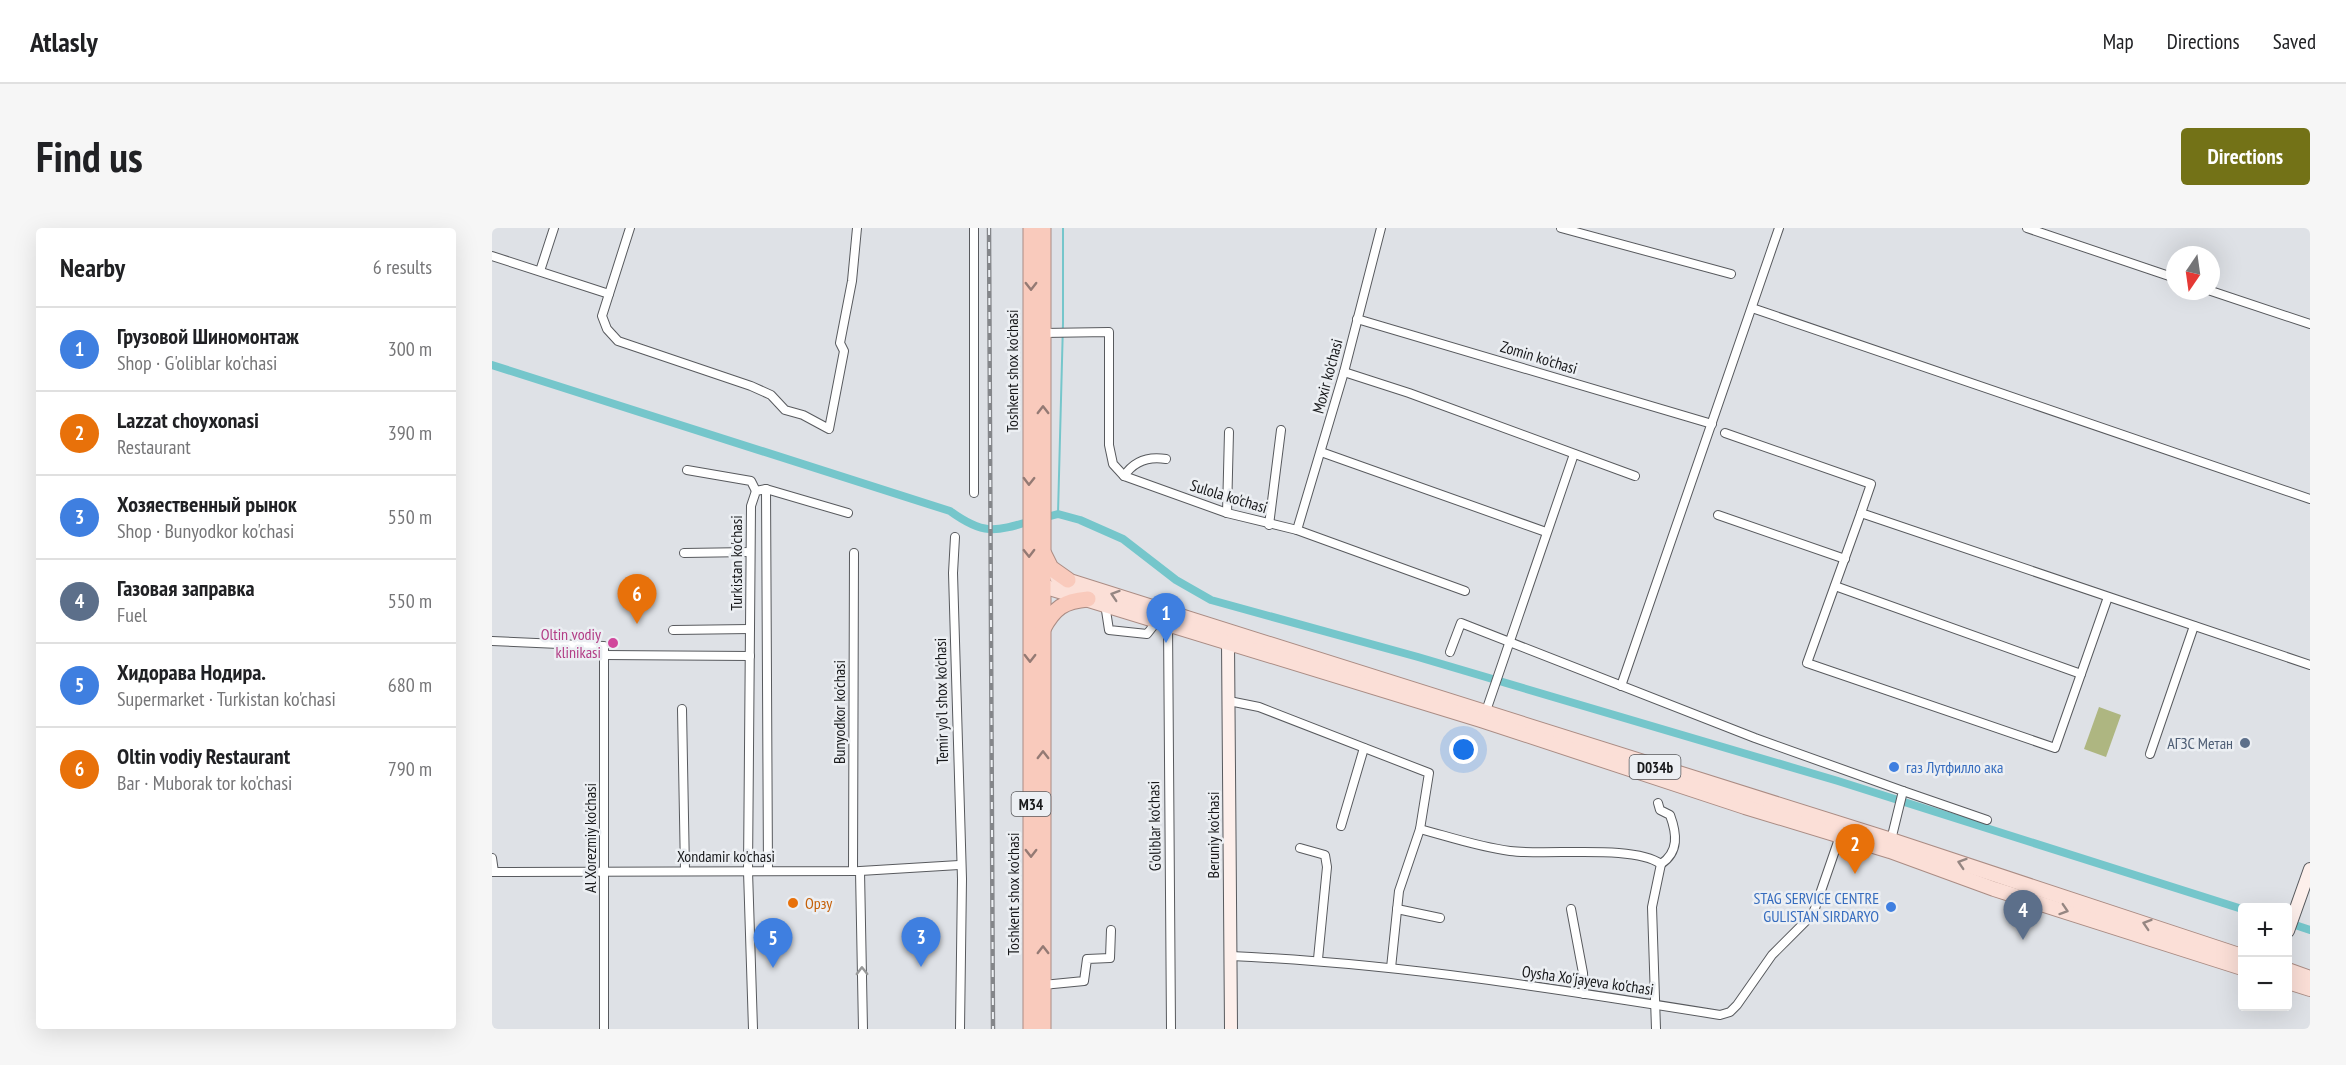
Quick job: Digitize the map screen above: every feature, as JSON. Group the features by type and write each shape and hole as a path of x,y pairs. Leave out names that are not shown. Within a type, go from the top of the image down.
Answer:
{"highway":[{"name":"Toshkent shox ko'chasi","path":"1031,228 1036,519"},
{"name":"M34","path":"1037,629 1039,579 1036,519 1050,333 1043,228"},
{"name":"M34","path":"1036,519 1043,549 1039,579"},
{"path":"1043,549 1051,568 1068,580"},
{"path":"1037,629 1060,605 1088,599"},
{"name":"Toshkent shox ko'chasi","path":"1037,629 1043,1029"},
{"name":"Toshkent shox ko'chasi","path":"1031,1029 1037,629"}],"main road":[{"name":"D034b","path":"1039,579 1068,580 1486,711 1782,808 1891,840 2183,942 2238,966"},
{"name":"D034b","path":"1039,579 1088,599 1890,851 1993,893 2238,955"},
{"path":"2292,971 2310,978"},
{"path":"2292,983 2310,989"}],"street":[{"path":"540,271 554,228"},
{"path":"630,228 602,316 608,329 618,341 751,386 771,395 784,410 803,415 830,429 844,351 840,343 852,281 857,228"},
{"path":"974,228 974,493"},
{"name":"Moxir ko'chasi","path":"1297,530 1344,372 1381,228"},
{"path":"1561,228 1731,274"},
{"path":"1621,686 1779,228"},
{"path":"2027,228 2166,275"},
{"path":"492,256 609,294"},
{"path":"2220,294 2310,324"},
{"path":"1752,308 2310,498"},
{"name":"Zomin ko'chasi","path":"1357,319 1712,424"},
{"path":"1050,333 1109,332 1109,445 1113,464 1124,476 1129,468 1140,461 1166,459"},
{"path":"1344,372 1409,393 1635,476"},
{"path":"1269,525 1281,430"},
{"path":"1227,513 1229,432"},
{"path":"1725,433 1871,484 1807,663 2055,748 2108,597"},
{"path":"1321,452 1546,532"},
{"path":"1486,711 1574,454"},
{"path":"687,470 751,481 756,491 766,489 848,513"},
{"name":"Sulola ko'chasi","path":"1124,476 1227,513 1297,530 1465,591"},
{"name":"Turkistan ko'chasi","path":"766,489 768,871"},
{"name":"Turkistan ko'chasi","path":"753,1029 748,871 750,552 751,506 756,491"},
{"path":"1861,513 2310,665"},
{"path":"1718,515 1845,560"},
{"name":"Temir yo'l shox ko'chasi","path":"955,537 953,573 959,864 962,879 960,1029"},
{"path":"684,553 750,552"},
{"name":"Bunyodkor ko'chasi","path":"855,553 856,870 863,1029"},
{"path":"1835,586 2081,674"},
{"path":"1105,604 1109,630 1147,634 1163,622"},
{"name":"G'oliblar ko'chasi","path":"1163,622 1171,1029"},
{"path":"1450,652 1461,623 1903,793 1987,820"},
{"path":"2150,754 2194,626"},
{"path":"673,630 750,629"},
{"path":"492,641 604,651 750,656"},
{"name":"Beruniy ko'chasi","path":"1228,642 1231,1029"},
{"name":"Al Xorezmiy ko'chasi","path":"604,651 604,1029"},
{"path":"1229,701 1259,707 1429,773 1420,829 1399,891 1391,968"},
{"path":"682,709 685,871"},
{"path":"1341,826 1364,748"},
{"path":"1891,840 1903,793"},
{"path":"1656,1029 1652,907 1661,864 1671,857 1675,846 1676,829 1670,815 1660,810 1658,803"},
{"path":"1420,829 1474,844 1512,851 1651,857 1661,864"},
{"name":"Oysha Xo'jayeva ko'chasi","path":"1231,956 1318,959 1584,994 1720,1015 1730,1012 1772,955 1813,914 1840,836"},
{"path":"1300,848 1325,855 1318,959"},
{"path":"492,858 493,872"},
{"name":"Xondamir ko'chasi","path":"493,872 856,870 959,864"},
{"path":"2292,918 2310,868"},
{"path":"1397,909 1440,918"},
{"path":"1571,909 1583,972 1584,994"},
{"path":"1043,985 1084,981 1087,959 1110,957 1111,930"}],"green space":[{"path":"2099,707 2121,715 2106,757 2084,749"}],"waterway":[{"path":"1058,514 1063,228"},
{"path":"492,365 950,511 980,528 998,529 1031,521"},
{"path":"1043,518 1058,514 1080,520 1123,539 1176,580 1211,600 1418,657 1838,781 2238,908"},
{"path":"2292,924 2310,930"}],"railway":[{"path":"989,228 993,1029"}],"place":[{"name":"Oltin vodiy Restaurant","path":"637,624"},
{"name":"Oltin vodiy klinikasi","path":"613,643"},
{"name":"Грузовой Шиномонтаж","path":"1166,643"},
{"name":"АГЗС Метан","path":"2245,743"},
{"name":"газ Лутфилло ака","path":"1894,767"},
{"name":"Lazzat choyxonasi","path":"1855,874"},
{"name":"Орзу","path":"793,903"},
{"name":"STAG SERVICE CENTRE GULISTAN SIRDARYO","path":"1891,907"},
{"name":"Газовая заправка","path":"2023,940"},
{"name":"Хозяественный рынок","path":"921,967"},
{"name":"Хидорава Нодира.","path":"773,968"}]}
